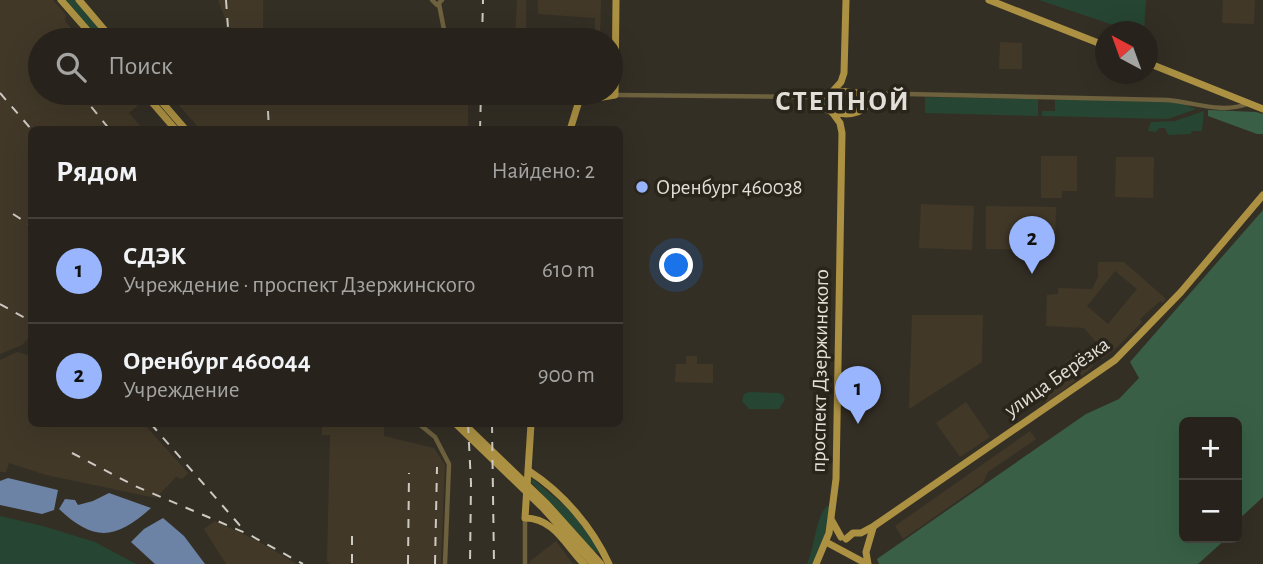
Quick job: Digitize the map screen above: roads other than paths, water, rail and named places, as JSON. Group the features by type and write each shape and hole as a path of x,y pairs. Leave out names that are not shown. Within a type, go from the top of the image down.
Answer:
{"main road":[{"path":"61,0 86,28"},
{"path":"79,0 103,28"},
{"path":"616,0 616,28"},
{"path":"828,93 857,93 867,97 867,106 854,113 832,112 820,105 819,99 842,79 844,72 846,0"},
{"path":"989,0 1095,42"},
{"path":"1158,67 1263,110"},
{"path":"844,72 847,83 857,93"},
{"path":"154,105 173,126"},
{"path":"164,105 183,126"},
{"path":"571,126 578,105"},
{"name":"проспект Дзержинского","path":"832,112 838,119 842,133"},
{"name":"проспект Дзержинского","path":"816,564 832,521 836,479 842,133 844,125 854,113"},
{"name":"улица Берёзка","path":"861,533 1115,360 1186,286 1263,195"},
{"path":"459,427 538,499"},
{"path":"467,427 538,499 588,561"},
{"path":"531,427 525,518 541,520 588,561 601,564"},
{"path":"529,471 568,504 603,551 609,564"},
{"path":"832,521 844,538 845,548 853,555"},
{"path":"868,564 866,552 874,526"},
{"path":"829,533 844,538 853,533 861,533 869,540"},
{"path":"826,542 868,564"},
{"path":"588,561 603,551"},
{"path":"853,555 866,552"}],"street":[{"path":"432,0 440,2 444,28"},
{"path":"623,95 807,97 828,93"},
{"path":"857,93 1167,100 1207,107 1236,107 1248,103"},
{"path":"867,106 883,94"},
{"path":"807,97 820,105"},
{"path":"423,427 435,437 449,464 445,564"},
{"path":"525,518 525,564"}],"water":[{"path":"8,478 58,490 54,510 42,514 0,505 0,481"},
{"path":"109,493 151,508 127,526 105,533 84,528 59,509 65,499 75,500 78,505"},
{"path":"163,518 184,536 205,564 155,564 131,542 144,529"}],"railway":[{"path":"226,0 228,28"},
{"path":"482,28 483,0"},
{"path":"0,93 29,126"},
{"path":"90,105 107,126"},
{"path":"268,105 269,126"},
{"path":"480,126 481,105"},
{"path":"13,214 28,223"},
{"path":"0,304 28,320"},
{"path":"154,427 243,529"},
{"path":"468,427 470,564"},
{"path":"492,427 494,564"},
{"path":"72,453 135,486 248,534 303,564"},
{"path":"435,564 437,467"},
{"path":"408,564 409,473"},
{"path":"352,536 352,564"}],"place":[{"name":"Оренбург 460038","path":"642,187"},
{"name":"Оренбург 460044","path":"1032,274"},
{"name":"СДЭК","path":"858,424"}],"district":[{"name":"СТЕПНОЙ","path":"843,102"}]}
